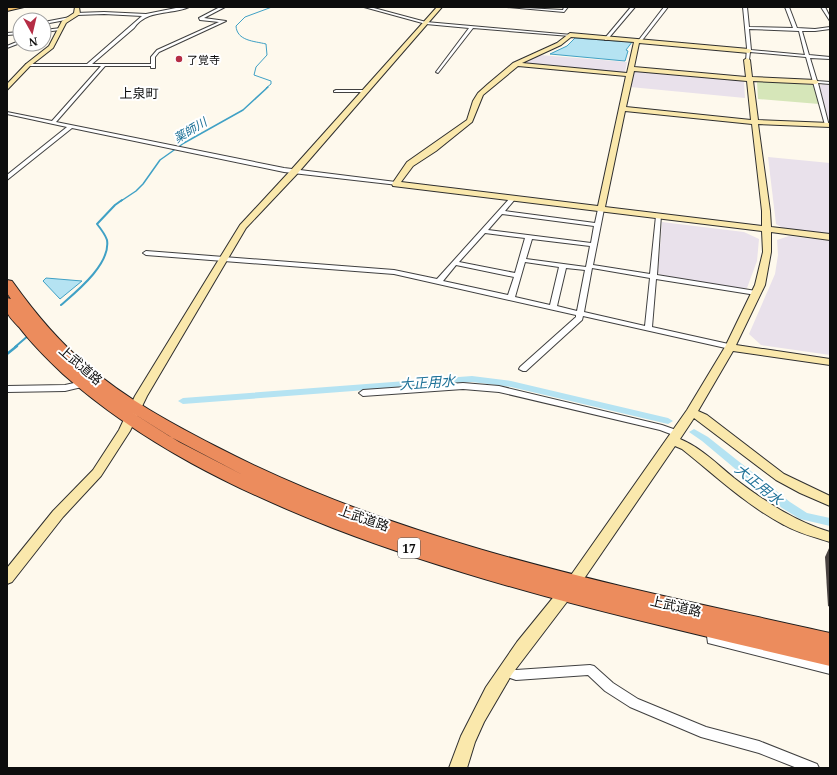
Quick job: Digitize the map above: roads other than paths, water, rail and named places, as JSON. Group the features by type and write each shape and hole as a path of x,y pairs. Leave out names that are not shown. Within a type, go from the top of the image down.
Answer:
{"highway":[{"name":"上武道路","path":"7,284 33,327 83,384 132,412"},
{"name":"上武道路","path":"7,302 33,327 169,444 224,474 280,500 357,531 453,563 830,642"},
{"name":"上武道路","path":"569,587 711,628 830,657"}],"main road":[{"path":"7,9 21,7"}],"street":[{"path":"8,85 28,65 52,46 64,22 77,10 85,7"},
{"path":"77,10 146,15 187,7"},
{"path":"28,65 153,66 153,57 158,51 224,21 200,19 223,7"},
{"path":"366,7 426,23 638,41 748,55 830,58"},
{"path":"376,10 380,7"},
{"path":"7,578 58,514 97,473 124,432 132,412 242,227 294,172 440,7"},
{"path":"510,7 564,11 566,7"},
{"path":"606,39 633,7"},
{"path":"523,369 579,318 622,109 638,41 666,7"},
{"path":"458,768 480,710 505,671 569,587 692,412 730,346 760,285 767,252 766,211 750,79 748,28 745,7"},
{"path":"787,7 795,29"},
{"path":"823,7 830,20"},
{"path":"88,65 133,27 137,21 146,15"},
{"path":"52,21 70,18"},
{"path":"438,72 472,27"},
{"path":"748,28 830,28"},
{"path":"52,30 60,29"},
{"path":"622,109 755,122 828,125 800,29"},
{"path":"396,184 408,166 433,149 470,120 474,106 480,94 515,64 559,44 570,35"},
{"path":"515,64 830,83"},
{"path":"53,122 104,65"},
{"path":"336,91 366,91"},
{"path":"7,113 294,172 830,238"},
{"path":"7,178 71,126"},
{"path":"438,282 513,198"},
{"path":"500,212 598,225"},
{"path":"648,328 659,216"},
{"path":"483,231 594,246"},
{"path":"511,298 529,237"},
{"path":"146,253 394,272 730,346 830,362"},
{"path":"522,260 654,277 756,293"},
{"path":"455,263 518,276"},
{"path":"553,308 563,266"},
{"path":"7,390 65,388 83,384"},
{"path":"363,393 463,386 499,389 662,428 774,515 798,527 830,537"},
{"path":"692,412 703,418 780,477 804,490 830,501"},
{"path":"711,628 712,640 830,669"},
{"path":"505,671 516,675 590,670 609,687 634,703 698,730 759,748 812,768"}],"water":[{"path":"575,38 632,42 626,50 628,51 625,61 550,54 567,46"},
{"path":"46,278 82,281 60,299 43,281"}],"waterway":[{"name":"薬師川","path":"266,88 271,84 271,81 254,75 256,67 267,55 266,44 247,40 239,35 236,26 245,17 272,7"},
{"name":"薬師川","path":"121,201 136,191 143,184 160,160 184,143 243,110 268,87"},
{"name":"薬師川","path":"61,305 91,277 104,258 107,249 107,240 97,224 115,205 122,200"},
{"name":"薬師川","path":"15,347 29,335"},
{"name":"薬師川","path":"7,354 17,346"},
{"name":"大正用水","path":"183,401 472,379 511,384 668,421"},
{"name":"大正用水","path":"694,432 705,439 786,505 804,516 830,522"}],"place":[{"name":"了覚寺","path":"179,59"}],"district":[{"name":"上泉町","path":"139,93"}]}
